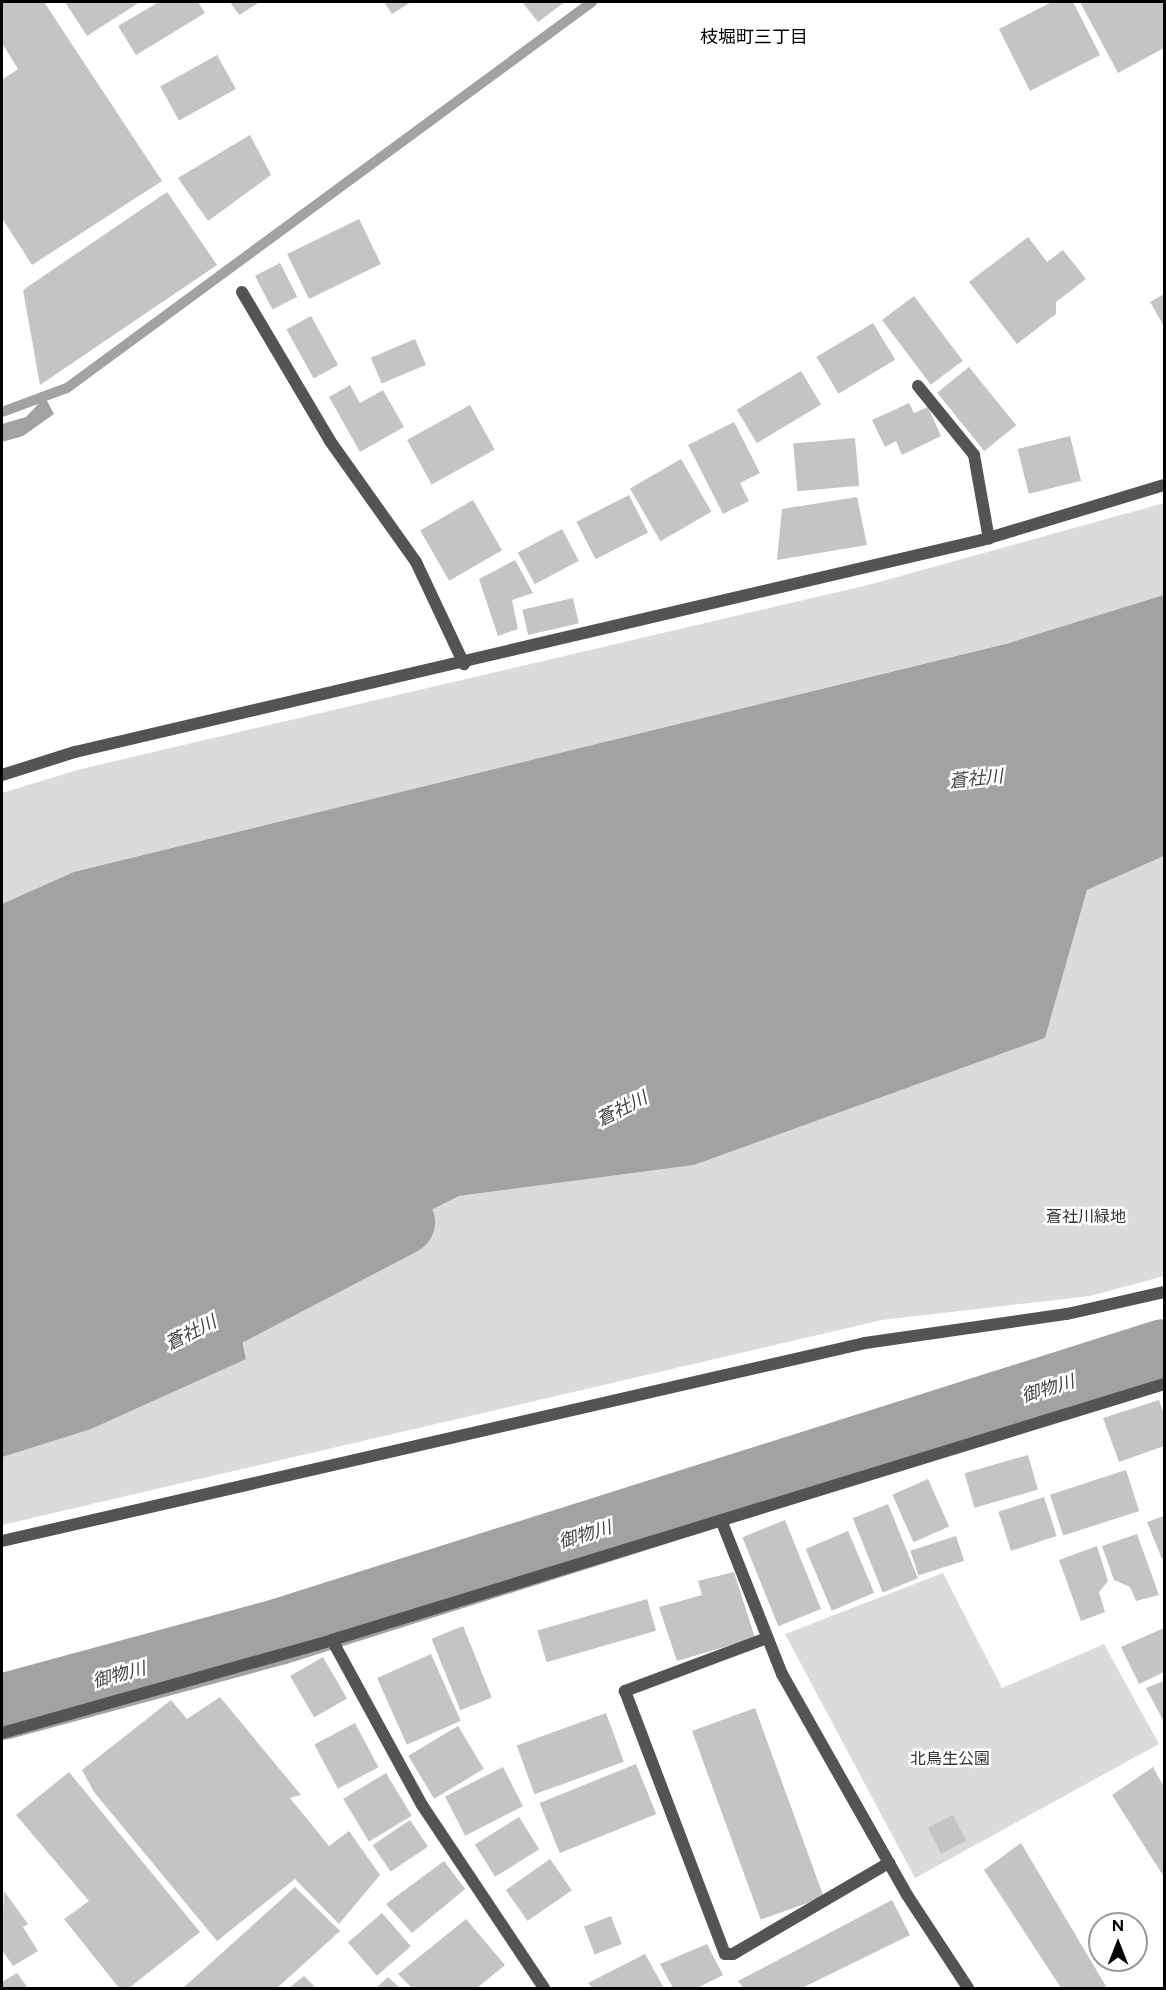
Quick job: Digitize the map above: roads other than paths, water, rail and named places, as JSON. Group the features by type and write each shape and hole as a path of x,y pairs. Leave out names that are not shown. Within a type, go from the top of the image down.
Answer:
{"street":[{"path":"242,292 330,441 416,562 464,664"},
{"path":"918,386 974,455 989,538"},
{"path":"2,775 75,752 464,664 989,538 1164,485"},
{"path":"2,1541 865,1343 1067,1314 1164,1292"},
{"path":"2,1733 332,1640 1164,1384"},
{"path":"721,1520 782,1674 889,1863 968,1989"},
{"path":"767,1638 625,1691 725,1953 733,1953 889,1863"},
{"path":"332,1640 422,1805 544,1989"}],"water":[{"path":"45,397 54,414 23,436 2,442 2,424 26,417"},
{"path":"1164,595 1164,856 1087,890 1045,1038 694,1165 459,1196 236,1308 246,1359 91,1429 2,1457 2,904 74,872 1009,643"}],"waterway":[{"path":"2,412 67,388 592,2"},
{"name":"蒼社川","path":"2,1418 138,1360 402,1222"},
{"name":"御物川","path":"2,1707 278,1632 1164,1352"}],"district":[{"name":"枝堀町三丁目","path":"754,37"}],"park label":[{"name":"蒼社川緑地","path":"1086,1217"},
{"name":"北鳥生公園","path":"950,1759"}]}
